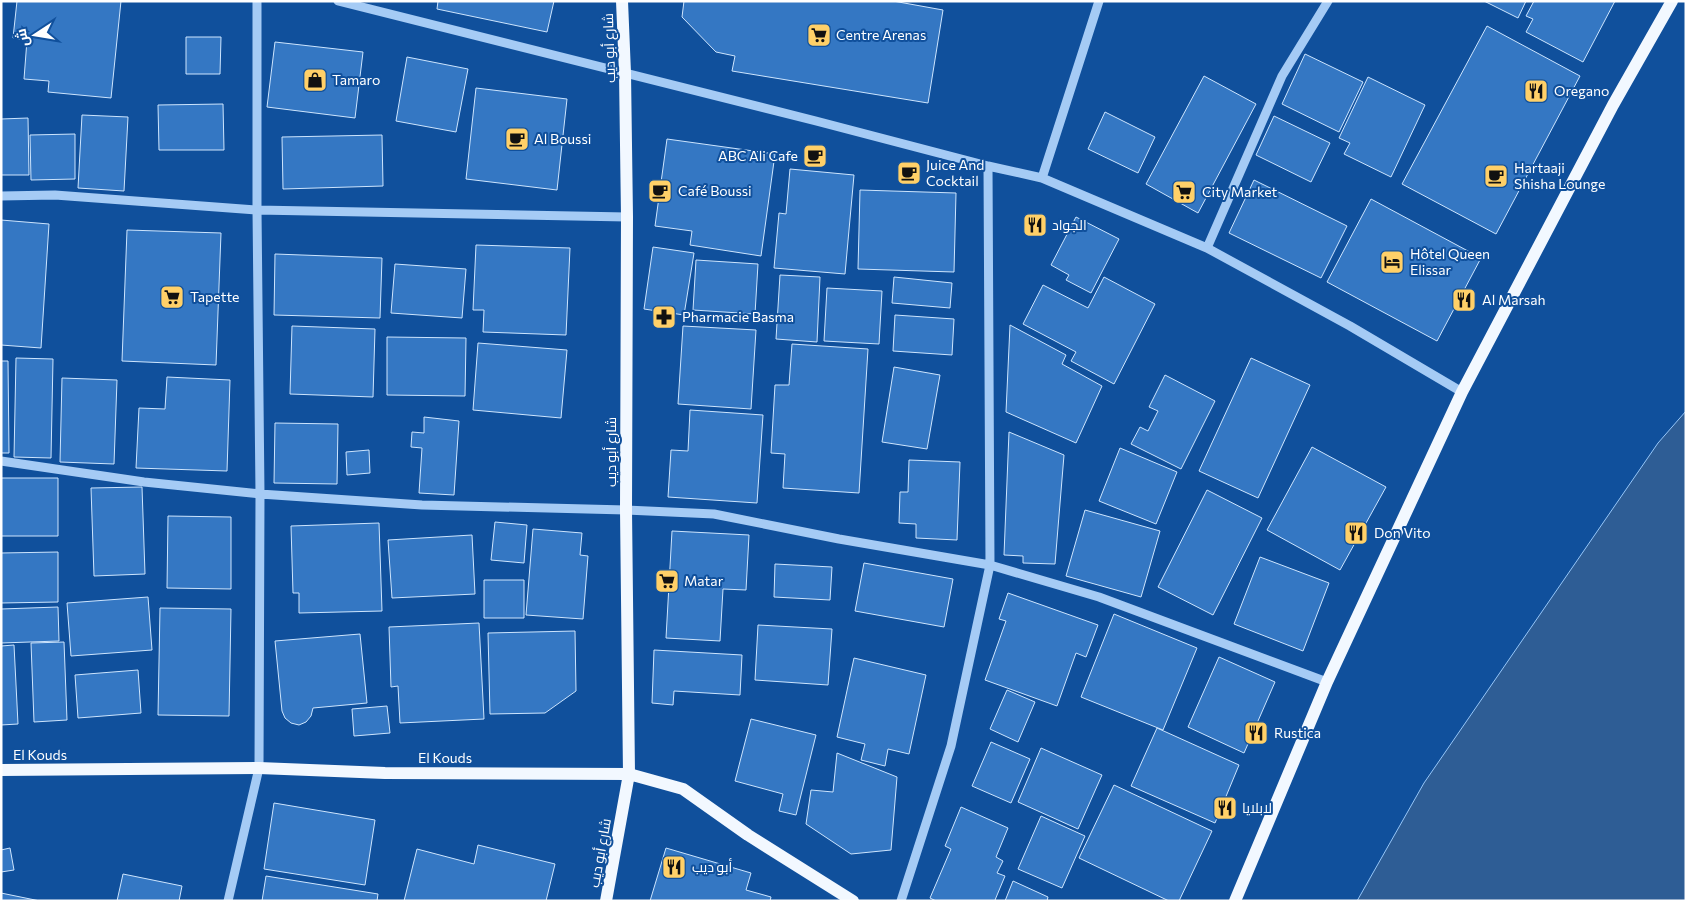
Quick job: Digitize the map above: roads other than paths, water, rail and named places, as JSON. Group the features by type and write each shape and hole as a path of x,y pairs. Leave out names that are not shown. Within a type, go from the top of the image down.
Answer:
{"main road":[{"name":"شارع أبو ديب","path":"606,901 629,774 626,510 627,217 622,1"},
{"path":"1235,901 1327,682 1462,392 1613,105 1672,1"},
{"name":"El Kouds","path":"1,770 259,768 386,773 629,774 683,789 748,835 853,901"}],"street":[{"path":"228,901 259,768 260,494 257,1"},
{"path":"338,1 988,166 1042,178 1207,248 1350,326 1462,392"},
{"path":"1042,178 1099,1"},
{"path":"1207,248 1282,76 1328,1"},
{"path":"901,901 951,746 990,565 988,166"},
{"path":"1,196 55,195 257,210 627,217"},
{"path":"1,461 144,482 260,494 422,505 714,514 838,539 990,565 1099,597 1327,682"}],"water":[{"path":"1686,411 1686,901 1357,901 1424,783 1658,443"}],"place":[{"name":"Centre Arenas","path":"819,35"},
{"name":"Tamaro","path":"315,80"},
{"name":"Oregano","path":"1536,91"},
{"name":"Al Boussi","path":"517,139"},
{"name":"ABC Ali Cafe","path":"815,156"},
{"name":"Juice And Cocktail","path":"909,173"},
{"name":"Hartaaji Shisha Lounge","path":"1496,176"},
{"name":"Café Boussi","path":"660,191"},
{"name":"City Market","path":"1184,192"},
{"name":"الجواد","path":"1035,225"},
{"name":"Hôtel Queen Elissar","path":"1392,262"},
{"name":"Tapette","path":"172,297"},
{"name":"Al Marsah","path":"1464,300"},
{"name":"Pharmacie Basma","path":"664,317"},
{"name":"Don Vito","path":"1356,533"},
{"name":"Matar","path":"667,581"},
{"name":"Rustica","path":"1256,733"},
{"name":"لابلايا","path":"1225,808"},
{"name":"أبو ديب","path":"674,867"}]}
